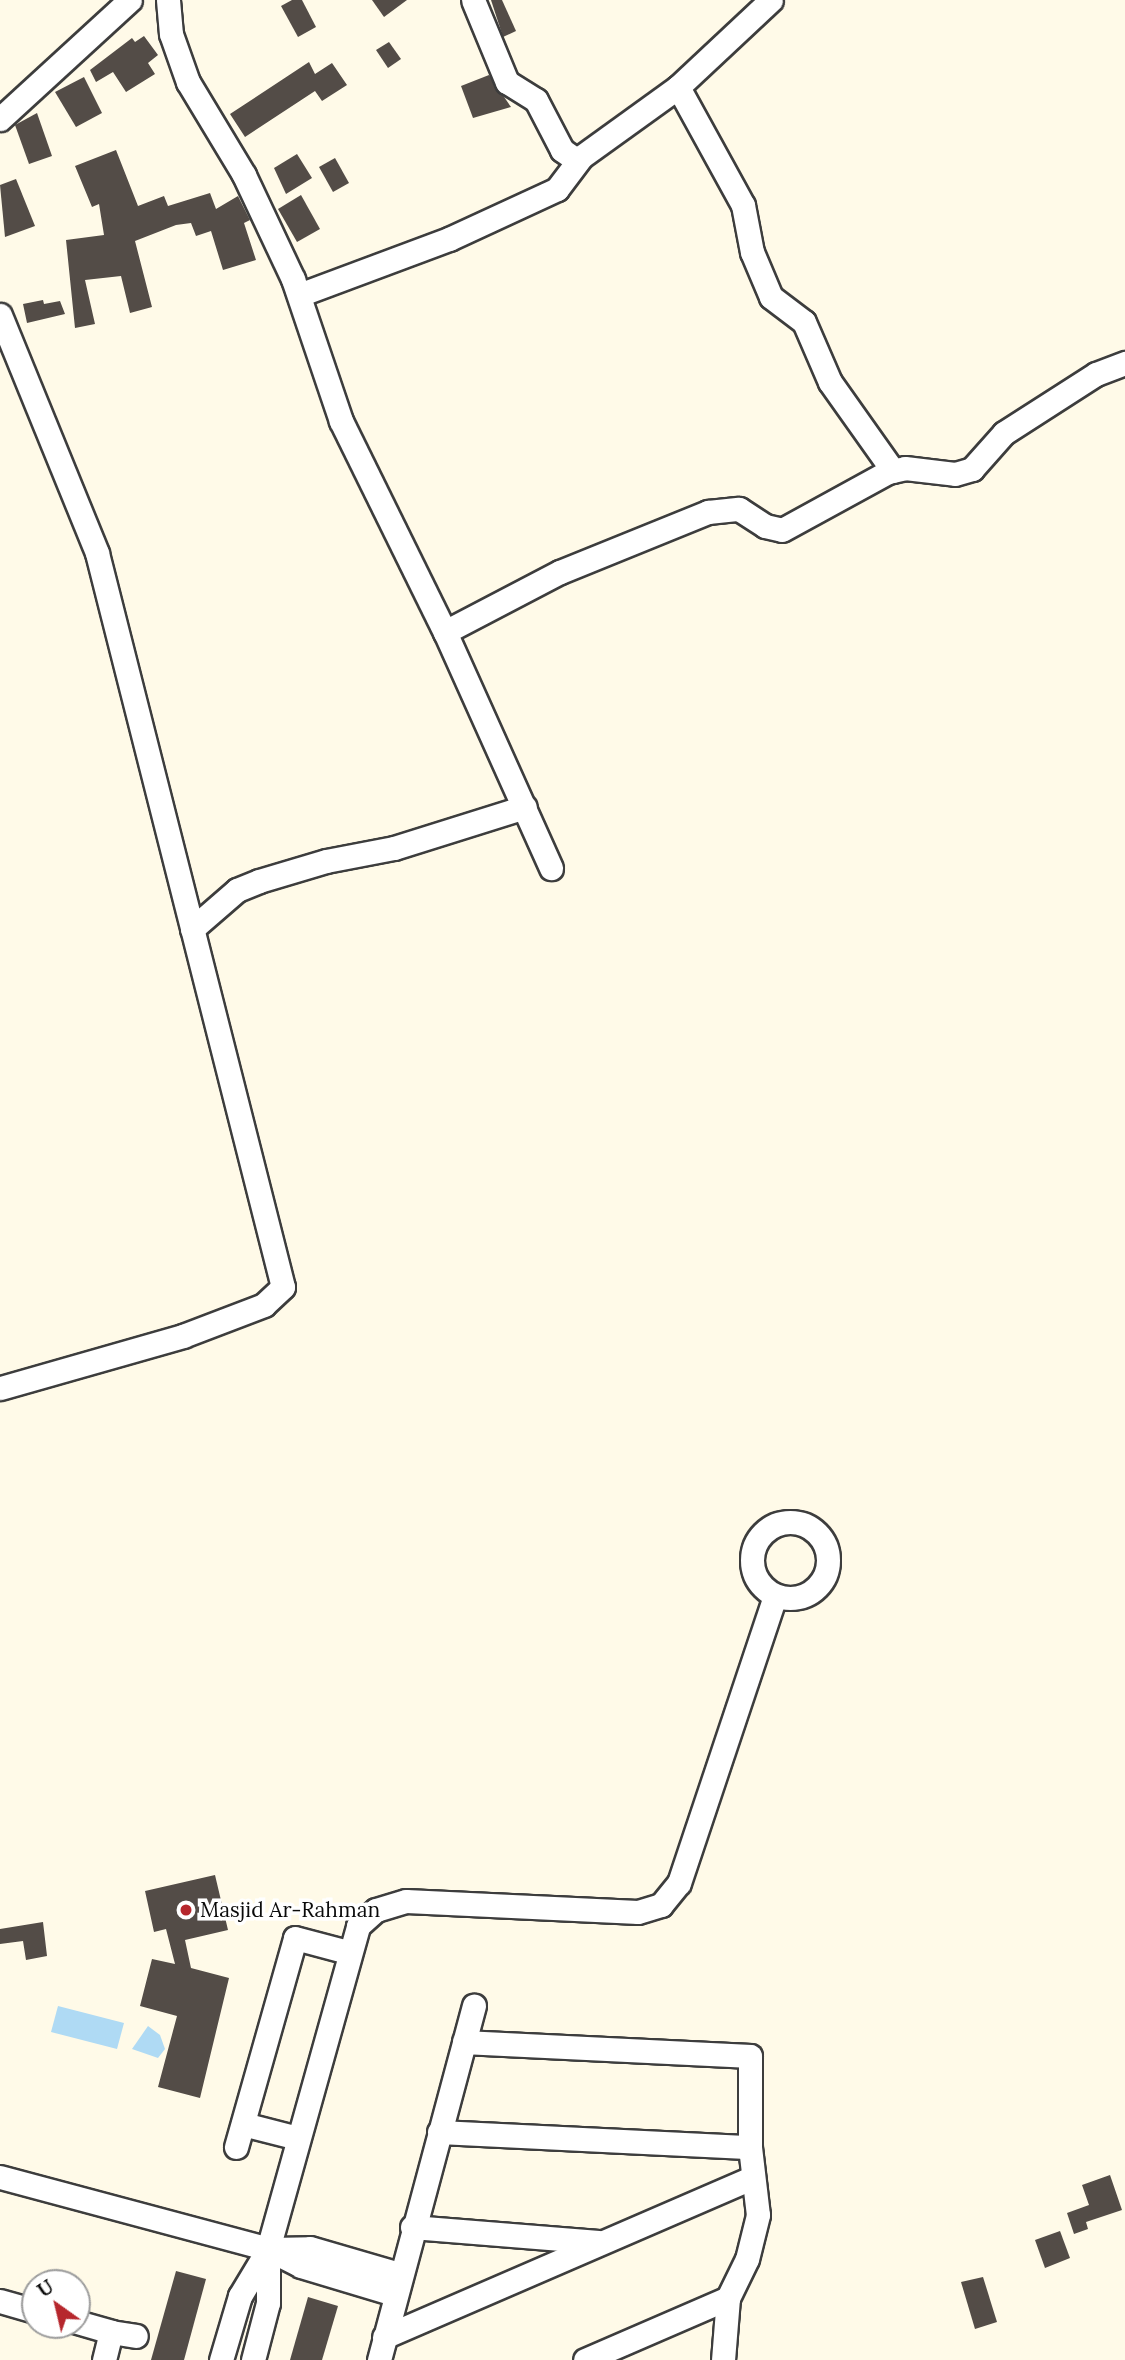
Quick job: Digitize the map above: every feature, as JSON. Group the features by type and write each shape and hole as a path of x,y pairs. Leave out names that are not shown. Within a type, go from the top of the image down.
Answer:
{"street":[{"path":"3,112 130,0"},
{"path":"168,0 171,34 188,82 244,175 299,295 341,421 445,632 551,868"},
{"path":"473,0 507,82 537,100 562,150 578,161"},
{"path":"299,295 534,203 557,189 578,161 678,87 771,0"},
{"path":"678,87 743,205 752,252 771,297 804,322 830,382 893,471"},
{"path":"0,315 97,553 283,1287 264,1304 183,1336 0,1388"},
{"path":"445,632 560,572 708,512 739,509 765,526 782,530 893,471 905,468 955,474 972,469 1013,427 1096,374 1125,363"},
{"path":"192,929 237,890 326,861 394,848 525,807"},
{"path":"253,2360 268,2303 268,2249 348,1952 358,1926 376,1910 406,1901 638,1912 662,1905 679,1882 775,1597"},
{"path":"236,2147 295,1938 348,1952"},
{"path":"379,2360 412,2227 474,2006"},
{"path":"464,2042 750,2056 750,2147 758,2215 747,2259 728,2298 723,2360"},
{"path":"243,2123 298,2138"},
{"path":"439,2132 750,2147"},
{"path":"0,2177 268,2249 310,2248 397,2284"},
{"path":"384,2337 752,2178"},
{"path":"412,2227 602,2243"},
{"path":"221,2360 240,2296 268,2249"},
{"path":"585,2360 728,2298"},
{"path":"0,2301 21,2307"},
{"path":"91,2326 136,2336"},
{"path":"104,2360 111,2332"}],"water":[{"path":"58,2006 124,2023 117,2049 51,2032"},
{"path":"148,2026 160,2035 165,2049 158,2058 132,2049"}],"building":[{"path":"292,0 302,0 316,27 298,37 281,6"},
{"path":"372,0 407,0 384,17"},
{"path":"491,0 502,0 516,31 503,37"},
{"path":"144,36 158,55 148,63 155,74 126,92 113,72 96,82 90,70 132,38 135,42"},
{"path":"389,42 401,59 388,68 376,50"},
{"path":"309,62 315,74 332,63 347,85 322,101 315,91 245,137 230,114"},
{"path":"489,75 511,107 473,118 461,86"},
{"path":"84,77 102,113 76,127 55,92"},
{"path":"37,113 52,156 29,164 15,125"},
{"path":"116,150 138,206 164,196 168,206 210,193 216,209 238,196 250,220 244,223 256,260 223,270 211,231 196,236 191,223 176,225 135,241 152,307 130,313 121,276 85,280 95,324 75,328 66,240 104,235 99,204 92,207 75,166"},
{"path":"297,154 312,178 286,194 274,168"},
{"path":"335,158 349,183 333,192 319,167"},
{"path":"16,179 35,226 5,237 0,185"},
{"path":"301,195 320,229 297,242 278,209"},
{"path":"43,300 44,304 60,301 65,314 27,323 23,304"},
{"path":"215,1875 228,1930 185,1940 191,1968 229,1978 200,2098 158,2087 177,2016 140,2006 152,1959 175,1964 166,1929 154,1932 145,1891"},
{"path":"43,1922 47,1956 26,1960 23,1941 0,1944 0,1929"},
{"path":"1110,2175 1122,2210 1086,2222 1088,2229 1074,2234 1067,2213 1089,2205 1082,2185"},
{"path":"1060,2231 1070,2258 1045,2268 1035,2240"},
{"path":"176,2271 206,2279 184,2360 151,2360"},
{"path":"983,2277 997,2322 975,2329 961,2282"},
{"path":"308,2297 338,2306 322,2360 290,2360"}],"place":[{"name":"Masjid Ar-Rahman","path":"186,1910"}]}
